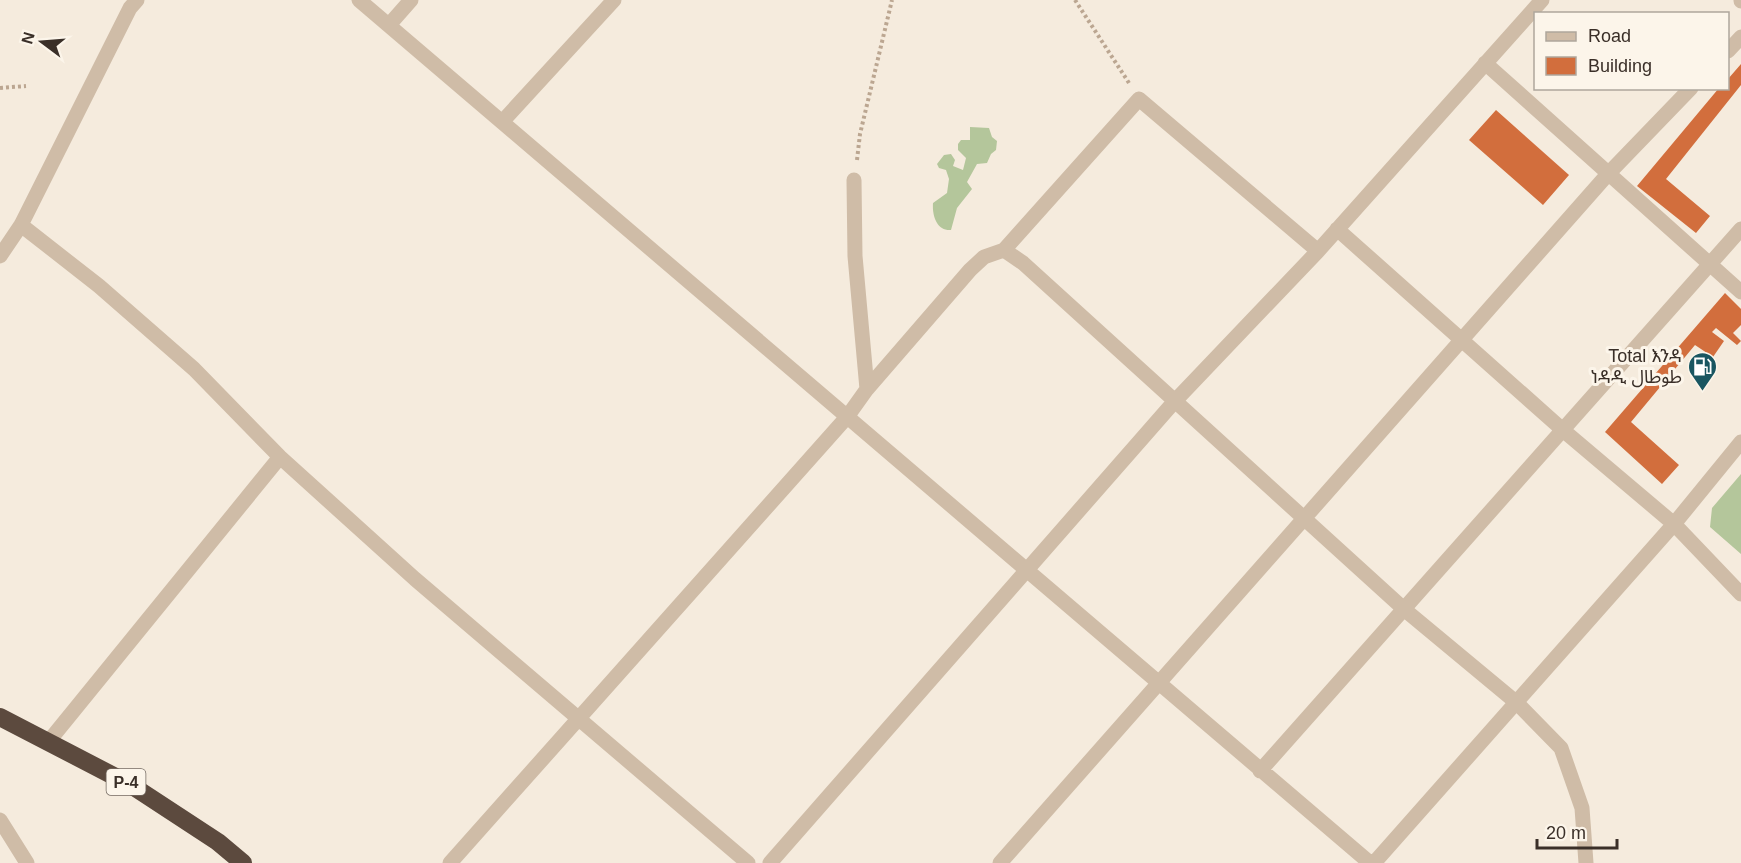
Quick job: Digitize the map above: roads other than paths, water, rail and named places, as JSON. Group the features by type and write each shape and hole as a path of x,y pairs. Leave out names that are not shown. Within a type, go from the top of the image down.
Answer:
{"highway":[{"name":"P-4","path":"0,717 131,785 218,842 243,863"}],"street":[{"path":"0,256 21,225 130,8 137,0"},
{"path":"359,0 1370,863"},
{"path":"389,25 411,0"},
{"path":"502,122 614,0"},
{"path":"770,863 1026,568 1174,402 1318,251 1542,0"},
{"path":"1729,50 1741,37"},
{"path":"1485,63 1741,292"},
{"path":"1000,863 1157,682 1608,174 1689,90"},
{"path":"450,863 847,417 867,389 970,270 984,257 1004,250 1139,99 1318,251"},
{"path":"854,180 855,256 867,389"},
{"path":"21,225 99,286 194,369 280,457 415,579 748,863"},
{"path":"1337,229 1564,431 1674,524 1741,594"},
{"path":"1260,771 1741,229"},
{"path":"1004,250 1023,262 1174,402 1405,610 1517,703 1561,748 1582,808 1586,863"},
{"path":"1374,863 1674,524 1741,442"},
{"path":"49,741 280,457"},
{"path":"0,820 27,863"}],"place":[{"name":"Total እንዳ ነዳዲ طوطال","path":"1703,392"}]}
